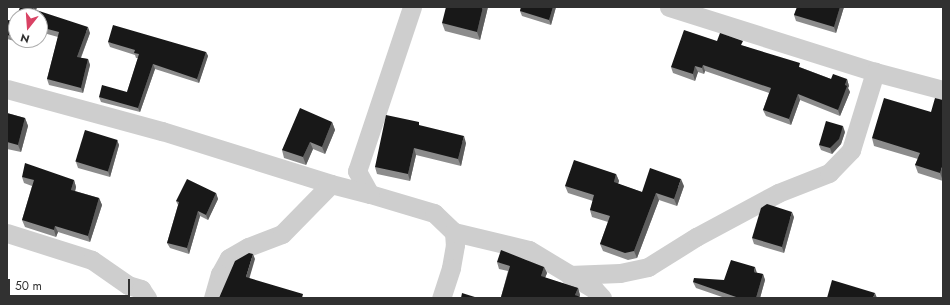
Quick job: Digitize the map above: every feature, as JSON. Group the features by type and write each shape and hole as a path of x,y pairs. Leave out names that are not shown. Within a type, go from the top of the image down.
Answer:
{"street":[{"path":"370,194 357,171 412,7"},
{"path":"669,7 694,11 876,72 943,90"},
{"path":"569,275 620,273 648,268 696,237 778,193 829,173 851,150 876,72"},
{"path":"7,89 162,131 331,184 434,213 454,232 529,250 594,290 602,298"},
{"path":"213,298 220,274 229,258 248,247 282,234 331,184"},
{"path":"441,298 451,268 455,245 454,232"},
{"path":"7,233 92,260 128,285 141,289 147,298"}],"building":[{"path":"20,7 33,7 33,8"},
{"path":"446,7 483,7 477,32 442,23"},
{"path":"521,7 553,7 549,20 520,11"},
{"path":"797,7 840,7 834,27 794,15"},
{"path":"48,14 88,27 77,57 88,59 81,88 47,79 59,32 48,29"},
{"path":"7,20 8,35 7,35"},
{"path":"113,25 206,52 197,79 153,64 138,108 99,97 102,85 127,92 139,54 134,53 135,50 108,42"},
{"path":"684,30 717,41 720,33 743,41 741,45 800,63 799,67 831,79 833,74 847,79 845,85 847,86 838,110 798,94 789,119 763,110 771,88 703,65 702,68 695,66 693,74 671,67"},
{"path":"884,98 931,112 935,98 943,100 943,164 940,173 915,165 920,153 872,138"},
{"path":"300,108 332,122 322,147 310,142 303,157 282,150"},
{"path":"7,113 25,118 18,145 7,142"},
{"path":"386,115 419,122 419,125 464,136 458,159 414,148 408,174 375,167"},
{"path":"826,121 843,126 839,139 830,148 819,145"},
{"path":"85,130 118,140 108,171 75,162"},
{"path":"574,160 616,174 614,182 642,192 650,168 681,179 674,199 656,193 634,251 625,253 600,244 610,216 590,210 594,195 565,186"},
{"path":"25,163 74,180 71,190 99,198 88,236 55,226 54,230 22,220 34,180 22,177"},
{"path":"187,179 216,193 206,215 198,211 187,248 167,243 179,202 176,201"},
{"path":"767,204 792,212 782,247 752,238 761,208"},
{"path":"501,250 544,267 541,276 578,288 575,295 583,298 501,297 510,266 497,262"},
{"path":"249,253 253,254 246,277 303,294 302,298 219,298 235,261"},
{"path":"731,260 755,267 754,272 763,274 756,298 739,298 693,282 694,278 724,280"},
{"path":"832,280 875,293 873,298 827,298"},
{"path":"462,293 478,298 461,298"}]}
